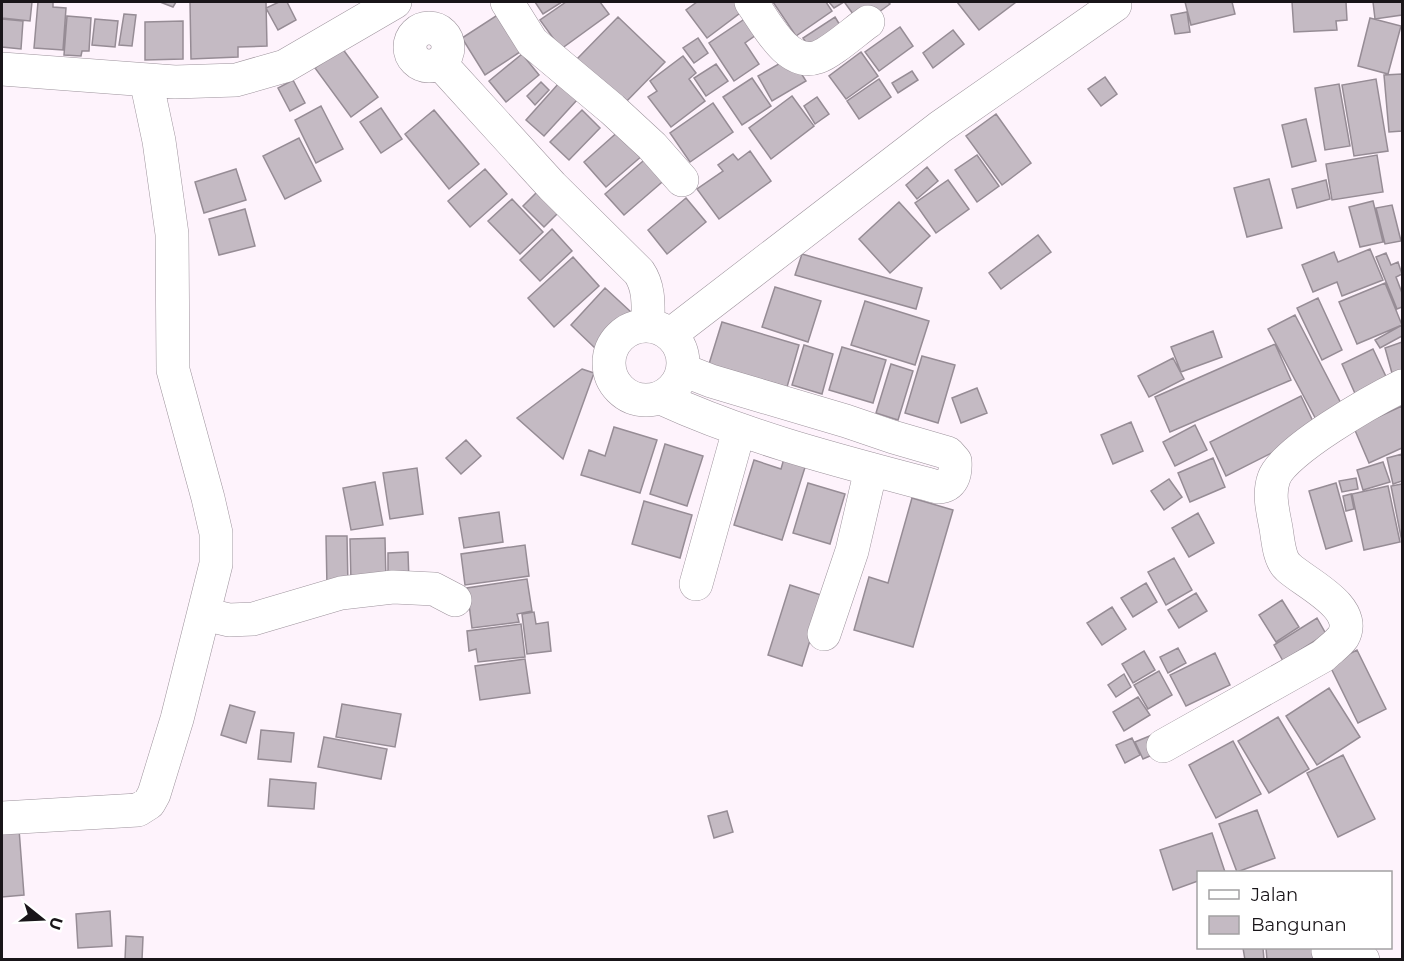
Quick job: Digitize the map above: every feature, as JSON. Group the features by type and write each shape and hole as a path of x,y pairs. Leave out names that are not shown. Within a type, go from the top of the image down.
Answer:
{"street":[{"path":"2,69 175,82 236,80 285,66 397,2 420,29 409,44 410,53 415,61 432,66 440,63 552,186 645,280 659,330 682,351 683,370 673,390 661,398 649,401 632,398 617,387 611,376 610,352 624,333 636,327 659,330 772,256 940,127 1115,5"},
{"path":"507,2 532,42 612,109 652,146 682,180"},
{"path":"751,2 787,51 800,58 819,57 868,22"},
{"path":"2,818 138,810 149,803 154,794 177,719 216,564 216,533 173,370 172,234 159,141 146,80"},
{"path":"661,398 704,418 739,430 871,469 938,487 951,482 956,469 955,461 948,453 683,370"},
{"path":"1163,746 1323,656 1342,638 1345,624 1342,613 1331,599 1286,566 1282,557 1272,500 1274,476 1280,467 1313,440 1402,386"},
{"path":"696,584 739,430"},
{"path":"824,634 852,551 871,469"},
{"path":"204,614 229,620 253,619 341,593 393,588 434,589 455,600"},
{"path":"1328,951 1363,960"}],"building":[{"path":"2,2 32,2 30,21 2,18"},
{"path":"38,2 53,2 53,7 66,8 63,50 34,48"},
{"path":"160,2 176,2 173,7"},
{"path":"190,2 266,2 267,46 238,47 238,57 191,59"},
{"path":"279,2 287,2 296,20 278,30 266,8"},
{"path":"535,2 562,2 543,14"},
{"path":"566,2 600,2 609,14 561,49 540,20"},
{"path":"697,2 744,2 748,7 707,38 686,10"},
{"path":"773,2 826,2 832,11 796,36"},
{"path":"829,2 844,2 834,8"},
{"path":"888,2 890,4 861,25 845,3"},
{"path":"957,2 1016,2 979,30"},
{"path":"1185,2 1232,2 1235,14 1191,25"},
{"path":"1292,2 1346,2 1347,20 1336,21 1337,30 1294,32"},
{"path":"1373,2 1402,2 1402,15 1375,19"},
{"path":"755,12 766,28 745,43 759,64 734,81 709,43"},
{"path":"1187,12 1190,32 1175,34 1171,15"},
{"path":"124,14 136,15 132,46 119,45"},
{"path":"499,14 523,50 485,75 462,38"},
{"path":"67,16 91,18 89,51 82,51 81,56 64,55"},
{"path":"618,17 665,62 622,106 576,60"},
{"path":"835,17 846,35 814,55 803,38"},
{"path":"1370,18 1401,26 1388,74 1358,66"},
{"path":"2,19 23,21 21,49 2,47"},
{"path":"95,19 118,21 115,47 92,45"},
{"path":"183,21 183,59 145,60 145,22"},
{"path":"900,27 913,46 879,71 865,52"},
{"path":"953,30 964,44 933,68 923,53"},
{"path":"698,38 708,53 694,63 683,48"},
{"path":"342,48 378,97 351,117 315,68"},
{"path":"861,52 878,76 846,99 829,76"},
{"path":"522,54 539,75 506,102 489,81"},
{"path":"683,56 696,73 689,79 705,101 671,127 648,97 657,91 650,81"},
{"path":"791,57 806,81 772,101 758,76"},
{"path":"716,64 728,81 706,96 694,78"},
{"path":"912,71 918,80 898,93 892,83"},
{"path":"1402,74 1402,131 1389,132 1384,75"},
{"path":"1105,77 1117,94 1101,106 1088,89"},
{"path":"752,78 771,106 742,125 723,97"},
{"path":"879,79 891,97 859,119 847,101"},
{"path":"1376,79 1388,151 1354,156 1342,85"},
{"path":"293,80 305,103 290,111 278,88"},
{"path":"541,82 549,90 535,105 527,96"},
{"path":"559,83 577,100 544,136 526,120"},
{"path":"1339,84 1350,146 1325,150 1315,88"},
{"path":"792,96 814,126 771,159 749,128"},
{"path":"817,97 829,114 815,124 804,106"},
{"path":"713,103 733,132 690,162 670,133"},
{"path":"321,106 343,149 316,163 295,120"},
{"path":"381,108 402,139 381,153 360,122"},
{"path":"434,110 479,164 449,189 405,134"},
{"path":"582,110 600,128 569,160 550,142"},
{"path":"996,114 1031,163 1002,185 966,136"},
{"path":"1306,119 1316,161 1292,167 1282,125"},
{"path":"621,129 643,155 606,187 584,162"},
{"path":"299,138 321,181 285,199 263,156"},
{"path":"750,151 771,181 719,219 697,189 723,171 718,165 733,154 738,160"},
{"path":"650,155 668,177 624,215 605,194"},
{"path":"977,155 999,186 977,202 955,170"},
{"path":"1377,155 1383,192 1332,200 1326,164"},
{"path":"927,167 938,181 917,199 906,185"},
{"path":"236,169 246,200 204,213 195,182"},
{"path":"485,169 507,194 470,227 448,201"},
{"path":"1269,179 1282,228 1247,237 1234,188"},
{"path":"948,180 969,209 936,233 915,203"},
{"path":"1326,180 1330,199 1297,208 1292,189"},
{"path":"540,189 561,210 544,227 523,206"},
{"path":"686,198 706,222 667,254 648,230"},
{"path":"512,199 543,232 520,254 488,221"},
{"path":"1373,201 1383,242 1360,247 1349,207"},
{"path":"899,202 930,236 890,273 859,239"},
{"path":"1392,205 1401,241 1385,244 1376,208"},
{"path":"245,209 255,246 219,255 209,219"},
{"path":"552,229 572,251 540,281 520,260"},
{"path":"1038,235 1051,252 1001,289 989,273"},
{"path":"1370,249 1383,280 1342,296 1337,282 1313,292 1302,265 1334,252 1338,262"},
{"path":"1386,253 1391,265 1398,262 1402,274 1396,277 1402,293 1402,307 1397,309 1376,257"},
{"path":"802,254 922,288 916,309 795,275"},
{"path":"573,257 599,286 554,327 528,298"},
{"path":"1385,283 1402,325 1357,344 1339,302"},
{"path":"775,287 821,301 808,342 762,327"},
{"path":"605,288 631,312 597,350 571,325"},
{"path":"1318,298 1342,350 1322,360 1297,308"},
{"path":"865,301 929,321 915,365 851,345"},
{"path":"1295,315 1346,413 1320,427 1268,329"},
{"path":"722,322 799,345 787,387 709,364"},
{"path":"1402,325 1402,336 1380,348 1375,340"},
{"path":"1213,331 1222,357 1181,372 1171,347"},
{"path":"1402,342 1402,382 1395,384 1385,348"},
{"path":"1275,344 1291,380 1170,432 1155,397"},
{"path":"804,345 833,354 822,394 792,385"},
{"path":"842,347 886,360 873,403 829,390"},
{"path":"1373,349 1389,383 1357,398 1342,364"},
{"path":"922,356 955,365 938,423 905,413"},
{"path":"1173,358 1184,379 1149,397 1138,376"},
{"path":"891,364 913,371 898,420 876,413"},
{"path":"582,369 594,373 563,459 517,418"},
{"path":"977,388 987,413 961,423 952,398"},
{"path":"1301,396 1317,430 1226,476 1210,442"},
{"path":"1402,406 1402,448 1369,463 1354,428"},
{"path":"1131,422 1143,451 1113,464 1101,435"},
{"path":"1195,425 1207,450 1175,466 1163,442"},
{"path":"614,427 657,440 640,493 581,475 589,450 605,456"},
{"path":"466,440 481,456 461,474 446,458"},
{"path":"665,444 703,456 687,506 650,494"},
{"path":"1402,454 1402,481 1393,484 1387,458"},
{"path":"785,455 807,461 782,540 734,525 754,460 781,469"},
{"path":"1213,458 1225,487 1190,502 1178,473"},
{"path":"1383,462 1390,482 1363,490 1357,470"},
{"path":"417,468 423,514 390,519 383,473"},
{"path":"1356,478 1358,489 1342,492 1339,481"},
{"path":"1169,479 1182,497 1164,510 1151,491"},
{"path":"375,482 383,525 351,530 343,488"},
{"path":"808,483 845,494 830,544 793,533"},
{"path":"1336,483 1352,541 1326,549 1309,491"},
{"path":"1402,484 1402,542 1391,486"},
{"path":"1388,486 1400,542 1364,550 1352,494"},
{"path":"1351,494 1354,509 1346,511 1343,496"},
{"path":"912,498 953,510 913,647 854,630 869,577 888,583"},
{"path":"644,501 692,515 680,558 632,544"},
{"path":"499,512 503,542 464,548 459,518"},
{"path":"1198,513 1214,543 1189,557 1172,528"},
{"path":"326,536 347,536 348,586 327,587"},
{"path":"385,538 386,582 351,583 350,539"},
{"path":"525,545 529,576 465,585 461,554"},
{"path":"408,552 409,582 388,583 388,553"},
{"path":"1174,558 1192,590 1166,605 1148,572"},
{"path":"527,579 532,611 517,614 519,622 472,628 467,588"},
{"path":"1146,583 1157,602 1133,617 1121,598"},
{"path":"790,585 824,596 802,666 768,655"},
{"path":"1196,593 1207,611 1179,628 1168,610"},
{"path":"1282,600 1299,627 1276,642 1259,615"},
{"path":"1112,607 1126,629 1102,645 1087,623"},
{"path":"534,612 536,624 548,622 551,651 527,654 522,614"},
{"path":"1317,618 1326,634 1283,661 1274,645"},
{"path":"521,624 525,657 478,662 476,649 469,651 467,631"},
{"path":"1178,648 1186,663 1168,673 1160,657"},
{"path":"1357,650 1386,709 1358,723 1329,664"},
{"path":"1144,651 1155,670 1133,683 1122,664"},
{"path":"1215,653 1230,685 1186,706 1170,675"},
{"path":"525,659 530,693 480,700 475,666"},
{"path":"1159,671 1172,695 1148,709 1134,685"},
{"path":"1124,674 1131,687 1116,697 1108,685"},
{"path":"1329,688 1360,737 1317,765 1286,716"},
{"path":"1138,697 1150,715 1124,731 1113,712"},
{"path":"342,704 401,714 395,747 336,737"},
{"path":"230,705 255,712 246,743 221,735"},
{"path":"1278,717 1309,769 1269,793 1238,741"},
{"path":"261,730 294,733 291,762 258,759"},
{"path":"1152,735 1159,752 1143,759 1135,742"},
{"path":"324,737 387,749 381,779 318,767"},
{"path":"1132,738 1140,755 1125,763 1116,745"},
{"path":"1233,741 1261,794 1216,818 1189,765"},
{"path":"1343,755 1375,819 1338,837 1307,773"},
{"path":"270,779 316,783 314,809 268,806"},
{"path":"1257,810 1275,858 1237,871 1219,824"},
{"path":"727,811 733,832 714,838 708,816"},
{"path":"19,829 24,895 2,897 2,831"},
{"path":"1212,833 1225,871 1197,871 1197,881 1173,890 1160,850"},
{"path":"110,911 112,946 78,948 76,914"},
{"path":"126,936 143,937 142,960 125,960"},
{"path":"1243,949 1263,949 1264,960 1245,960"},
{"path":"1266,949 1323,949 1324,960 1267,960"}]}
